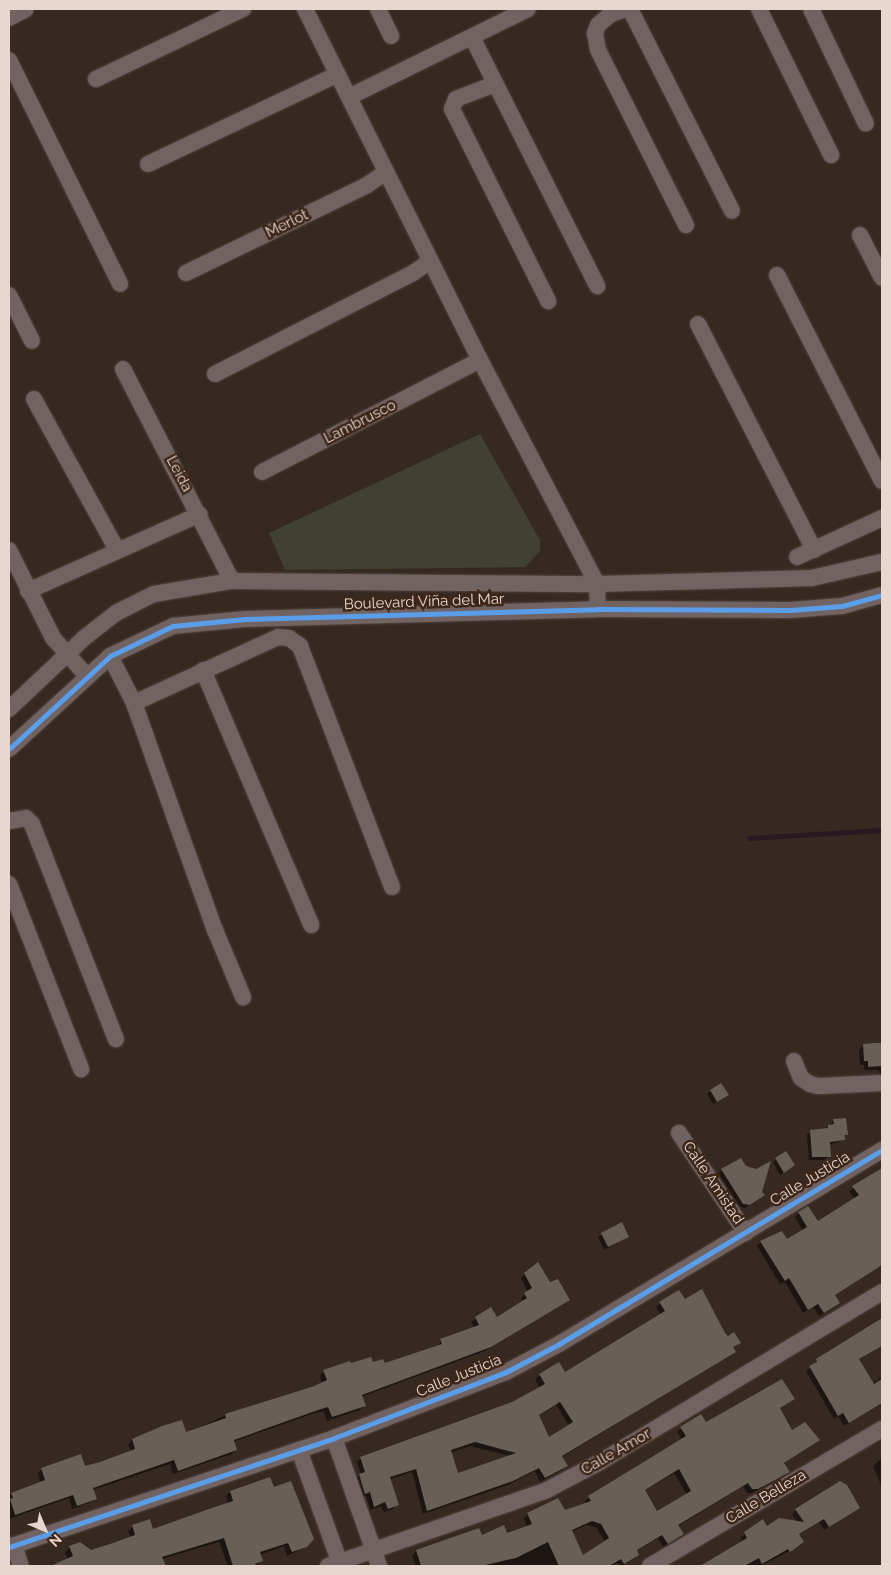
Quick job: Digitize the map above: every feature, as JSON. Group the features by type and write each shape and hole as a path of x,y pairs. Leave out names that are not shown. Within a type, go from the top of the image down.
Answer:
{"street":[{"path":"9,18 26,9"},
{"path":"96,79 243,9"},
{"path":"305,9 480,360 597,584 598,609"},
{"path":"378,9 390,36"},
{"path":"349,97 528,9"},
{"path":"626,9 611,14 598,25 594,33 598,50 686,225"},
{"path":"630,9 732,211"},
{"path":"759,9 831,155"},
{"path":"811,9 866,124"},
{"path":"472,37 597,286"},
{"path":"9,60 120,284"},
{"path":"148,164 338,74"},
{"path":"495,84 456,99 452,109 548,301"},
{"name":"Merlot","path":"186,273 367,185 386,172"},
{"path":"860,235 882,278"},
{"path":"215,374 413,273 430,261"},
{"path":"777,275 882,481"},
{"path":"9,295 32,341"},
{"path":"698,324 814,550"},
{"name":"Lambrusco","path":"262,472 480,360"},
{"name":"Leida","path":"123,369 200,514 232,581"},
{"path":"34,399 117,550"},
{"path":"28,591 200,514"},
{"path":"797,557 882,518"},
{"path":"9,550 53,638 87,676"},
{"name":"Boulevard Viña del Mar","path":"9,709 66,654 116,613 154,594 232,581 597,584 812,578 882,562"},
{"name":"Boulevard Viña del Mar","path":"9,748 110,656 173,626 236,620 598,609 790,610 842,606 882,595"},
{"path":"134,703 278,637 289,638 300,646 392,887"},
{"path":"110,656 134,703 215,930 243,997"},
{"path":"203,670 311,925"},
{"path":"9,821 26,818 32,824 116,1039"},
{"path":"9,884 81,1069"},
{"path":"794,1061 802,1078 814,1085 882,1083"},
{"name":"Calle Amistad","path":"679,1133 746,1233"},
{"name":"Calle Justicia","path":"12,1546 334,1438 534,1358 882,1150"},
{"name":"Calle Amor","path":"336,1565 377,1559 545,1491 600,1462 882,1292"},
{"name":"Calle Belleza","path":"650,1566 882,1429"},
{"path":"334,1438 377,1559"},
{"path":"299,1450 336,1565"},
{"path":"12,1546 21,1566"}],"green space":[{"path":"480,434 540,540 540,551 525,567 285,570 269,533"}],"building":[{"path":"882,1043 882,1066 868,1067 868,1061 864,1061 863,1044"},
{"path":"721,1083 729,1095 717,1102 710,1090"},
{"path":"846,1118 848,1135 845,1135 845,1140 830,1142 831,1157 812,1157 810,1130 828,1128 828,1125 834,1124 833,1119"},
{"path":"786,1151 795,1165 784,1173 775,1158"},
{"path":"741,1158 746,1166 756,1169 771,1161 762,1192 765,1195 750,1205 743,1204 721,1169"},
{"path":"882,1168 882,1265 835,1295 840,1303 824,1313 818,1304 808,1310 789,1278 785,1281 760,1241 782,1231 787,1239 807,1227 798,1212 808,1206 818,1221 859,1195 852,1186"},
{"path":"622,1222 629,1237 608,1247 601,1233"},
{"path":"538,1262 550,1282 558,1279 570,1300 491,1347 362,1395 366,1406 332,1417 328,1407 318,1410 234,1440 237,1450 178,1471 174,1460 93,1488 97,1499 77,1506 73,1495 15,1515 10,1499 13,1498 11,1493 45,1480 41,1468 81,1454 85,1466 100,1462 135,1449 132,1439 162,1426 182,1420 186,1432 226,1418 225,1414 314,1386 327,1380 323,1370 350,1361 351,1363 371,1357 373,1362 383,1359 385,1363 442,1344 440,1339 479,1325 475,1317 491,1307 497,1317 527,1298 524,1293 532,1288 524,1273"},
{"path":"702,1289 725,1333 728,1336 734,1332 741,1343 733,1347 736,1352 562,1456 568,1466 545,1478 539,1468 513,1481 427,1511 416,1469 390,1477 399,1505 388,1509 385,1502 374,1507 370,1492 365,1494 359,1474 365,1472 360,1457 512,1402 545,1384 539,1374 559,1362 565,1372 665,1311 659,1302 672,1294 679,1290 685,1299","holes":["560,1402 573,1422 549,1437 539,1415","475,1442 516,1453 458,1473 451,1450"]},
{"path":"882,1318 882,1346 859,1359 874,1384 882,1379 882,1403 849,1423 843,1413 838,1416 809,1366 817,1362 816,1359"},
{"path":"782,1379 795,1399 780,1408 792,1430 805,1422 820,1440 784,1463 790,1472 758,1489 752,1489 748,1483 678,1525 684,1534 668,1544 662,1535 637,1550 639,1555 624,1564 621,1559 609,1566 559,1566 548,1542 516,1558 481,1566 421,1566 416,1550 479,1528 482,1535 504,1525 507,1533 532,1524 527,1513 558,1498 565,1510 591,1501 588,1496 686,1436 680,1427 701,1414 706,1422","holes":["679,1469 691,1491 657,1511 645,1490","592,1521 601,1524 609,1538 583,1555 572,1530"]},
{"path":"270,1477 274,1487 291,1481 314,1539 307,1547 292,1552 288,1543 260,1552 263,1561 255,1564 256,1566 233,1566 224,1538 162,1557 166,1566 50,1566 73,1556 69,1546 80,1542 91,1550 113,1543 135,1535 132,1525 150,1519 153,1529 233,1501 230,1491"},
{"path":"840,1481 847,1485 860,1508 829,1527 824,1519 799,1534 804,1542 790,1552 788,1549 762,1564 759,1558 744,1566 700,1566 747,1538 744,1532 763,1519 767,1526 779,1518 804,1522 795,1509"}],"waterway":[{"path":"750,838 882,830"}],"cycle path":[{"path":"9,749 110,656 173,626 245,619 598,609 790,610 842,606 882,595"},
{"path":"9,1547 334,1438 506,1372 559,1344 882,1150"}]}
